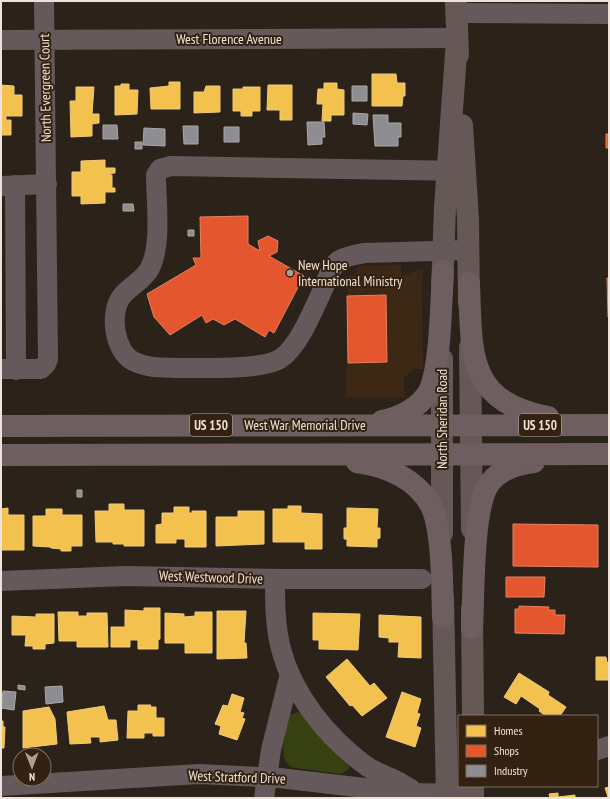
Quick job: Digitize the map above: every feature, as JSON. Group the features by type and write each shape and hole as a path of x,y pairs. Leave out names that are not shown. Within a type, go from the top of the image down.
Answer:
{"highway":[{"path":"301,426 374,422 407,412 420,403 429,390 434,372 443,260"},
{"path":"469,283 474,360 480,375 493,392 509,405 531,413 556,418 609,422"},
{"name":"West War Memorial Drive","path":"1,426 609,425"},
{"name":"West War Memorial Drive","path":"1,455 609,454"},
{"path":"240,455 362,463 395,473 413,484 429,503 436,524 443,617"},
{"path":"472,628 479,516 481,501 489,484 505,470 518,465 541,461 609,457"}],"main road":[{"name":"North Sheridan Road","path":"446,796 452,757 443,617 441,425 443,260 456,171 456,7"},
{"name":"North Sheridan Road","path":"456,171 469,250 473,715"}],"street":[{"name":"North Evergreen Court","path":"9,370 41,369 46,364 48,358 44,1"},
{"path":"456,7 609,14"},
{"name":"West Florence Avenue","path":"1,40 457,39"},
{"path":"456,171 171,166 160,169 156,175 156,252 150,269 122,296 115,312 114,330 123,349 132,361 151,367 199,368 263,365 280,359 294,345 314,309 331,270 338,261 348,256 364,253 443,260 469,250"},
{"path":"9,370 8,185 47,180"},
{"name":"West Westwood Drive","path":"1,582 126,576 275,579 422,579"},
{"path":"275,579 277,630 282,652 290,674 309,708 348,752 372,770 423,796"},
{"path":"264,798 278,720 290,674"},
{"path":"598,750 609,746"},
{"name":"West Stratford Drive","path":"1,786 57,790 185,774 267,776 423,796 446,796 473,793"}],"shaded area":[{"path":"401,265 402,276 424,268 422,281 423,369 413,369 404,378 405,397 346,397 346,368 348,365 348,276 357,275 357,266"}],"green space":[{"path":"298,712 305,715 349,763 349,769 341,774 295,768 289,765 285,760 283,753 285,737 290,715"}],"building: Homes":[{"path":"372,74 396,74 397,83 405,83 405,96 403,96 402,106 372,106"},
{"path":"169,82 180,82 180,109 151,109 150,88 169,86"},
{"path":"324,83 337,83 337,89 344,90 344,115 331,115 331,121 322,121 323,104 317,104 318,89 324,89"},
{"path":"121,84 129,84 129,90 138,90 137,114 115,115 115,86 121,86"},
{"path":"1,85 14,86 14,95 22,95 22,116 6,116 6,120 11,120 11,135 1,135"},
{"path":"268,85 292,85 292,120 280,120 280,110 267,110"},
{"path":"206,86 220,86 220,112 194,113 194,92 204,92"},
{"path":"76,87 94,87 92,114 99,114 99,123 92,124 92,136 71,137 70,101 76,101"},
{"path":"243,87 260,87 260,111 252,111 252,116 241,116 241,111 233,111 233,89 243,89"},
{"path":"105,160 105,168 115,168 115,173 104,174 112,175 112,188 115,188 115,192 105,192 105,203 81,204 81,196 72,196 72,172 81,172 81,161"},
{"path":"109,504 124,504 124,510 144,510 144,546 124,546 124,544 113,544 113,542 96,542 95,511 109,511"},
{"path":"288,506 301,506 301,513 322,514 322,549 305,549 305,542 273,542 273,509 288,509"},
{"path":"174,507 189,507 189,513 192,513 192,511 206,511 206,547 185,547 185,539 176,539 176,543 156,543 156,525 162,524 162,513 174,513"},
{"path":"8,508 8,515 24,515 24,550 1,550 1,509"},
{"path":"347,508 378,509 377,528 380,528 380,538 377,539 377,547 347,546 347,539 344,539 344,528 347,528"},
{"path":"46,509 62,509 62,515 82,515 82,546 71,546 71,551 61,551 61,549 50,547 33,546 33,516 46,516"},
{"path":"238,511 264,511 264,544 216,546 216,517 238,517"},
{"path":"144,608 160,608 160,639 158,640 158,649 138,649 138,640 130,640 130,647 111,647 111,627 125,627 125,610 144,611"},
{"path":"217,611 246,611 244,643 246,643 247,658 217,659"},
{"path":"58,612 78,612 78,616 87,616 87,613 107,613 108,647 77,647 77,641 59,641"},
{"path":"195,612 212,612 212,653 185,653 185,643 165,643 165,613 184,614 184,617 195,616"},
{"path":"313,613 360,614 358,650 319,649 319,640 313,640"},
{"path":"36,614 54,614 54,643 45,644 45,649 33,649 33,646 25,646 26,635 12,635 12,616 36,617"},
{"path":"379,615 421,617 421,658 398,657 399,642 389,642 389,638 379,637"},
{"path":"596,657 606,657 609,664 609,680 596,680"},
{"path":"347,659 370,686 374,683 387,698 362,716 352,705 350,706 326,677"},
{"path":"519,673 549,692 548,695 566,707 561,715 545,715 539,711 540,709 521,696 516,704 504,697"},
{"path":"402,692 421,699 417,713 420,714 416,726 421,728 415,747 386,737"},
{"path":"232,694 244,698 240,712 244,713 242,718 245,719 237,740 219,734 221,726 215,724 223,705 228,706"},
{"path":"138,705 151,705 150,707 156,707 156,718 164,718 164,736 153,736 153,733 144,733 144,738 127,738 128,711 138,711"},
{"path":"104,706 108,720 116,720 118,740 100,742 100,737 90,737 91,743 70,744 67,712"},
{"path":"49,707 55,719 57,744 23,747 23,711"},
{"path":"1,721 3,721 3,727 5,727 4,748 1,748"},
{"path":"609,787 609,798 605,798 608,797 605,788"},
{"path":"558,793 558,797 575,795 575,798 550,798 549,794"}],"building: Shops":[{"path":"606,134 609,134 609,148 606,148"},
{"path":"248,216 248,244 260,251 258,241 268,236 278,241 277,252 269,256 304,276 274,333 269,330 265,337 235,319 224,325 213,319 206,323 202,315 170,335 154,317 147,294 196,265 193,258 201,258 200,217"},
{"path":"607,278 609,278 609,317 608,317"},
{"path":"386,295 387,362 348,363 347,296"},
{"path":"513,524 598,525 598,567 513,566"},
{"path":"506,577 545,577 544,597 506,597"},
{"path":"519,606 549,607 548,610 555,610 555,615 565,615 564,634 515,633 515,609 519,609"}],"building: Industry":[{"path":"352,86 367,86 367,101 352,101"},
{"path":"353,113 368,114 367,125 353,124"},
{"path":"373,115 388,115 388,123 401,123 401,137 398,137 398,146 375,146"},
{"path":"307,122 324,122 325,137 322,137 322,144 308,145"},
{"path":"103,125 117,125 118,139 103,139"},
{"path":"183,126 198,126 198,144 184,144"},
{"path":"224,127 239,127 239,142 224,142"},
{"path":"144,128 165,129 165,146 143,145"},
{"path":"135,142 142,142 142,149 135,149"},
{"path":"123,204 133,204 134,211 123,211"},
{"path":"188,230 194,230 194,236 188,236"},
{"path":"77,490 82,490 82,497 77,497"},
{"path":"18,685 25,686 25,690 18,689"},
{"path":"62,686 63,702 46,704 45,687"},
{"path":"3,691 16,692 14,710 1,708"}],"place":[{"name":"New Hope International Ministry","path":"290,273"}]}
